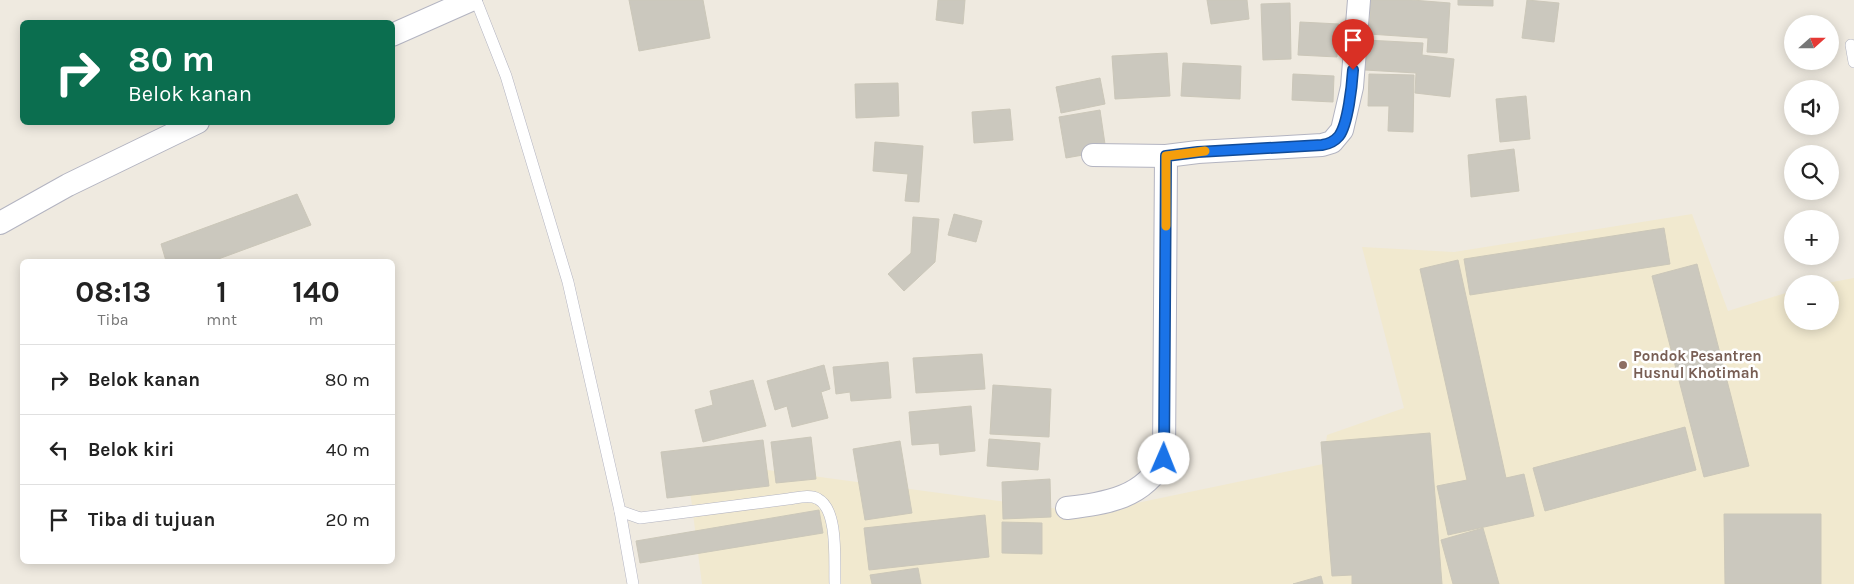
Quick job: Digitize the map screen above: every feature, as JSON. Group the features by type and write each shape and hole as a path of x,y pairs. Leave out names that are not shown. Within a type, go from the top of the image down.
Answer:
{"street":[{"path":"395,34 472,0"},
{"path":"1093,155 1166,156 1198,152 1322,145 1332,142 1342,130 1352,86 1359,0"},
{"path":"0,223 68,185 192,125"},
{"path":"1067,508 1105,503 1138,489 1158,471 1164,459 1166,156"}],"lane":[{"path":"476,0 506,76 568,282 620,511 634,584"},
{"path":"1851,45 1854,62"},
{"path":"620,511 640,518 788,499 811,497 818,499 825,504 832,519 835,584"}],"shaded area":[{"name":"Pondok Pesantren Husnul Khotimah","path":"1692,214 1728,311 1784,294 1784,330 1839,330 1839,281 1854,278 1854,584 702,584 686,459 1089,513 1323,464 1327,435 1404,408 1362,247 1454,252"}],"building":[{"path":"629,0 703,0 710,38 639,51"},
{"path":"938,0 965,0 963,24 936,20"},
{"path":"1207,0 1247,0 1249,19 1211,24"},
{"path":"1371,0 1412,0 1450,3 1447,53 1427,52 1428,38 1369,34"},
{"path":"1458,0 1493,0 1493,6 1458,5"},
{"path":"1527,0 1559,3 1554,42 1522,38"},
{"path":"1290,3 1291,59 1263,60 1261,4"},
{"path":"1300,22 1339,24 1337,57 1298,55"},
{"path":"1366,40 1423,43 1422,55 1454,59 1450,97 1415,93 1416,73 1365,70"},
{"path":"1167,53 1170,96 1115,99 1112,56"},
{"path":"1183,63 1241,66 1240,99 1181,96"},
{"path":"1293,74 1334,76 1333,102 1292,100"},
{"path":"1369,74 1414,75 1413,132 1388,131 1389,106 1368,106"},
{"path":"1100,78 1105,104 1061,113 1056,87"},
{"path":"898,83 899,116 856,118 855,84"},
{"path":"1526,96 1530,139 1500,142 1496,99"},
{"path":"1010,109 1013,140 974,143 972,112"},
{"path":"1100,110 1106,151 1066,158 1059,117"},
{"path":"875,142 923,146 919,202 905,201 908,174 873,171"},
{"path":"1514,149 1519,191 1471,197 1468,155"},
{"path":"297,194 311,225 218,259 165,259 161,244"},
{"path":"954,214 982,221 976,242 948,235"},
{"path":"913,217 939,219 935,262 904,291 888,274 911,253"},
{"path":"1664,228 1670,264 1470,295 1464,259"},
{"path":"1458,260 1506,478 1524,474 1534,516 1448,535 1437,486 1467,480 1420,269"},
{"path":"1697,264 1749,466 1704,477 1652,276"},
{"path":"982,354 985,389 916,393 913,358"},
{"path":"888,362 891,398 851,401 850,392 836,394 833,367"},
{"path":"824,365 830,389 821,392 828,418 792,427 787,406 775,410 767,381"},
{"path":"753,380 766,426 703,442 695,410 713,405 710,391"},
{"path":"993,385 1051,389 1049,437 990,434"},
{"path":"971,406 975,451 940,455 939,443 912,445 909,412"},
{"path":"1685,427 1696,470 1545,511 1533,468"},
{"path":"1430,433 1442,584 1352,584 1352,575 1332,576 1321,442"},
{"path":"811,437 816,479 776,483 771,442"},
{"path":"989,439 1040,443 1038,470 987,466"},
{"path":"763,440 769,486 667,498 661,452"},
{"path":"900,441 912,513 865,520 853,449"},
{"path":"1050,479 1051,517 1003,519 1002,482"},
{"path":"819,510 823,533 640,563 636,541"},
{"path":"1724,514 1821,514 1821,584 1725,584"},
{"path":"985,515 989,557 869,570 864,528"},
{"path":"1002,522 1042,523 1042,554 1002,553"},
{"path":"1483,528 1499,584 1453,584 1441,540"},
{"path":"918,568 921,584 872,584 870,575"},
{"path":"1321,576 1323,584 1293,584"}],"slow traffic":[{"path":"1166,226 1166,156 1205,151"}],"place":[{"name":"Pondok Pesantren Husnul Khotimah","path":"1623,365"}],"route":[{"path":"1164,459 1166,156 1198,152 1322,145 1332,142 1342,130 1352,86 1353,70"}]}
